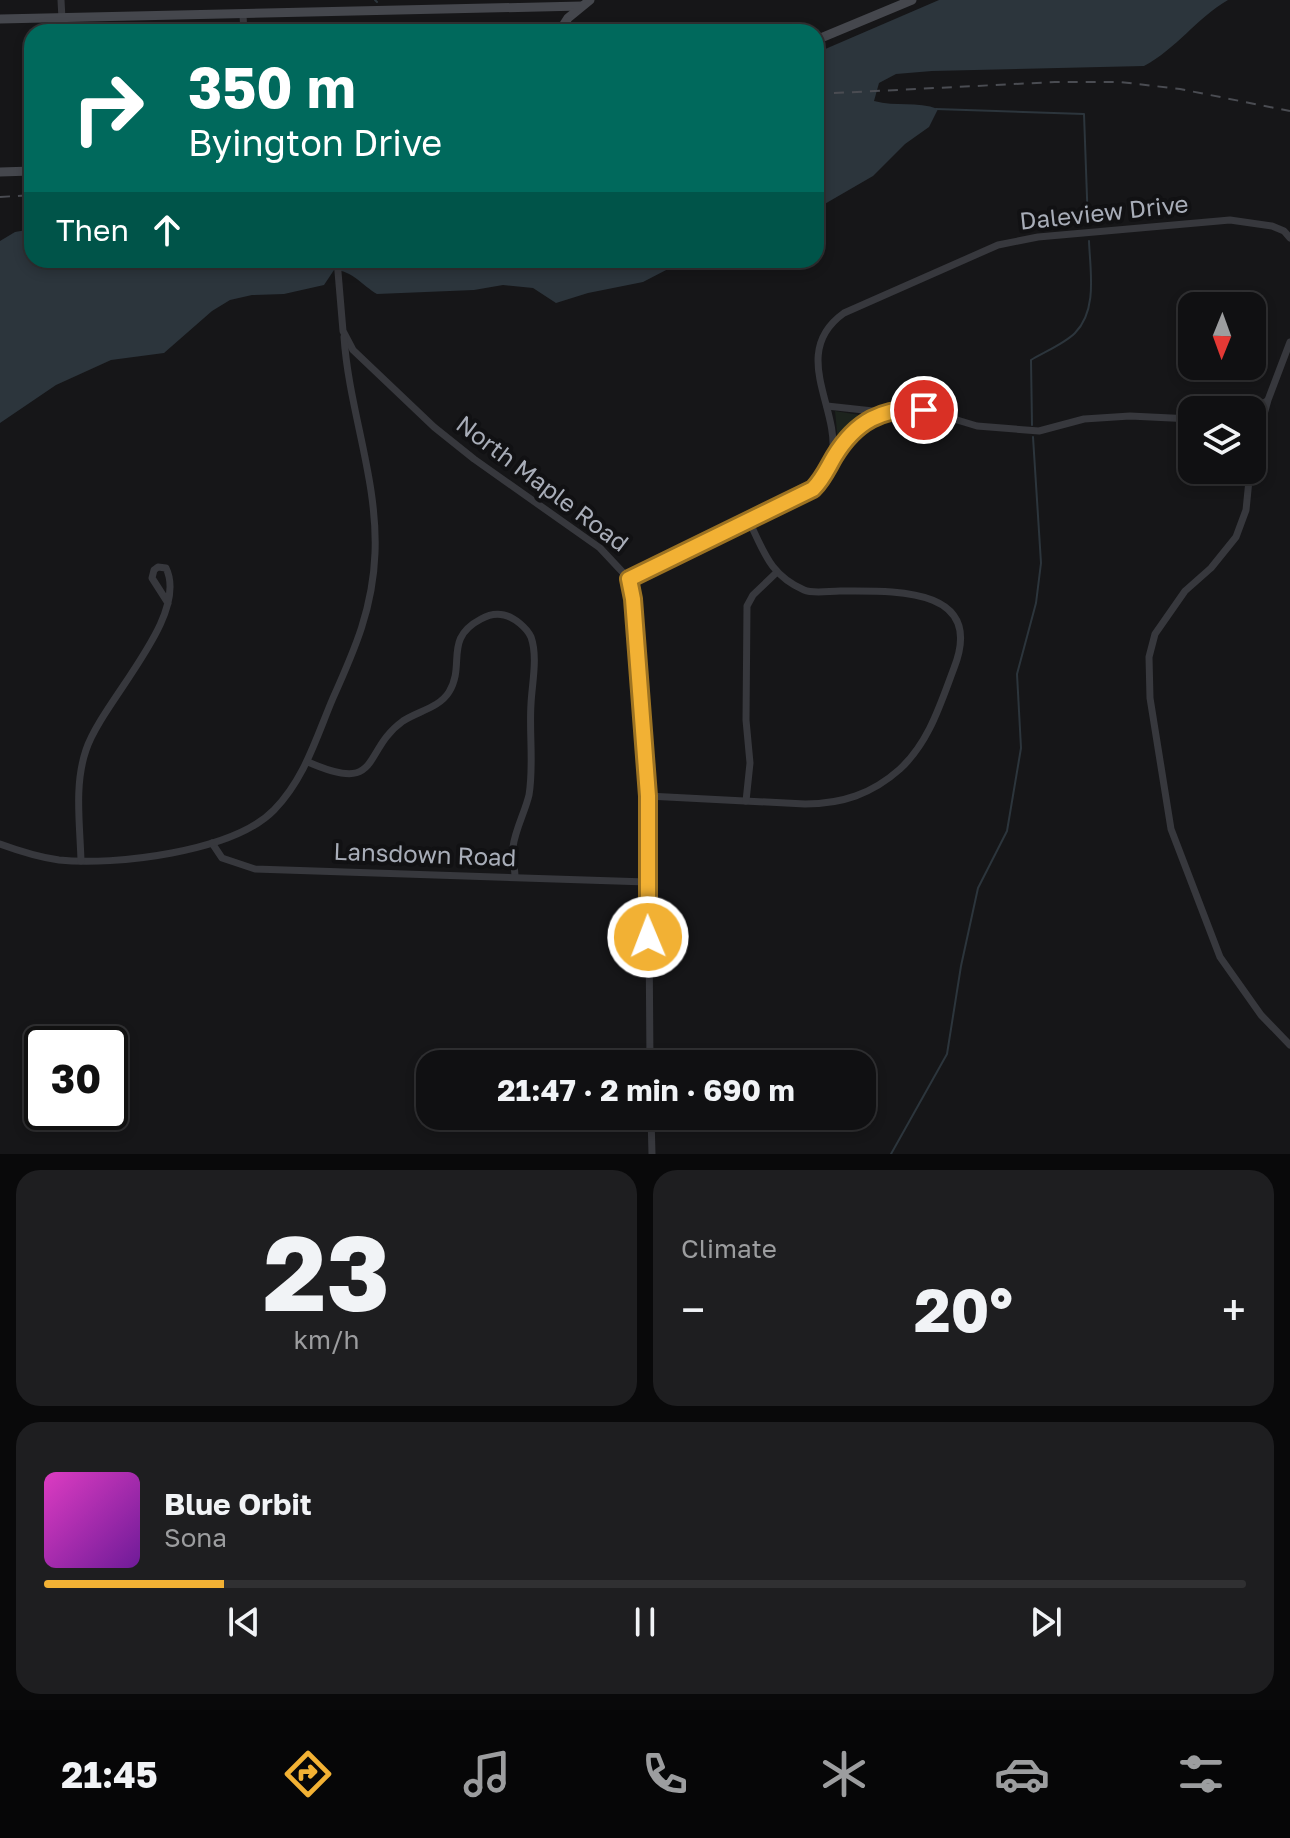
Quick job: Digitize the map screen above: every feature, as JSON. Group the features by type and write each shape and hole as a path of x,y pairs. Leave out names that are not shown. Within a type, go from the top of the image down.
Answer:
{"street":[{"path":"61,0 62,19"},
{"path":"824,37 912,0"},
{"path":"0,19 243,15 586,3"},
{"path":"564,24 586,3"},
{"path":"243,15 244,24"},
{"path":"0,172 24,171"},
{"name":"Daleview Drive","path":"834,456 817,356 821,337 830,323 844,313 998,245 1038,237 1230,220 1272,226 1284,231 1290,238"},
{"path":"0,844 28,854 81,861 157,856 212,843 270,814 285,798 308,762 358,643 370,597 375,557 376,515 349,389 338,268"},
{"name":"North Maple Road","path":"343,331 353,350 434,427 600,548 629,579 648,796 650,1050"},
{"path":"1266,407 1290,342"},
{"path":"827,406 882,412 906,408 924,410 977,426 1039,431 1084,419 1130,416 1178,418"},
{"path":"629,579 813,489 825,477 834,456 863,424 882,412"},
{"path":"1249,484 1246,510 1236,537 1211,568 1185,591 1155,634 1148,676 1171,829 1220,957 1261,1015 1290,1045"},
{"path":"648,796 831,804 854,798 899,769 921,745 934,721 959,655 962,632 952,612 941,602 902,593 807,592 776,573 749,521"},
{"path":"746,801 750,763 746,709 747,606 753,595 776,573"},
{"path":"81,861 80,773 86,749 100,719 163,623 168,603"},
{"path":"308,762 340,774 365,769 404,720 441,701 450,691 457,643 471,624 488,615 502,614 512,618 531,637 534,658 529,795 513,847 515,877"},
{"name":"Lansdown Road","path":"212,843 222,858 255,869 647,882"},
{"path":"651,1130 652,1154"}],"shaded area":[{"path":"939,0 1228,0 1144,66 896,74 879,83 874,101 938,109 929,127 905,144 873,176 824,204 824,50"},
{"path":"24,230 24,268 670,268 643,282 556,303 533,288 503,285 474,290 377,294 352,275 334,270 324,285 284,294 252,295 230,300 212,311 164,353 111,360 56,385 0,423 0,241"},
{"path":"835,411 866,416 841,443 838,442"}],"waterway":[{"path":"936,109 1084,114 1088,225"},
{"path":"1032,425 1031,360 1065,341 1082,324 1090,301 1089,241"},
{"path":"891,1154 947,1054 978,888 1007,831 1021,748 1017,674 1036,603 1041,563 1033,437"}],"railway":[{"path":"824,94 1055,82 1120,82 1180,89 1290,111"},
{"path":"0,197 24,196"}],"route":[{"path":"648,937 648,796 633,592 629,579 813,489 825,477 834,456 853,434 882,412 906,408 924,410"}]}
